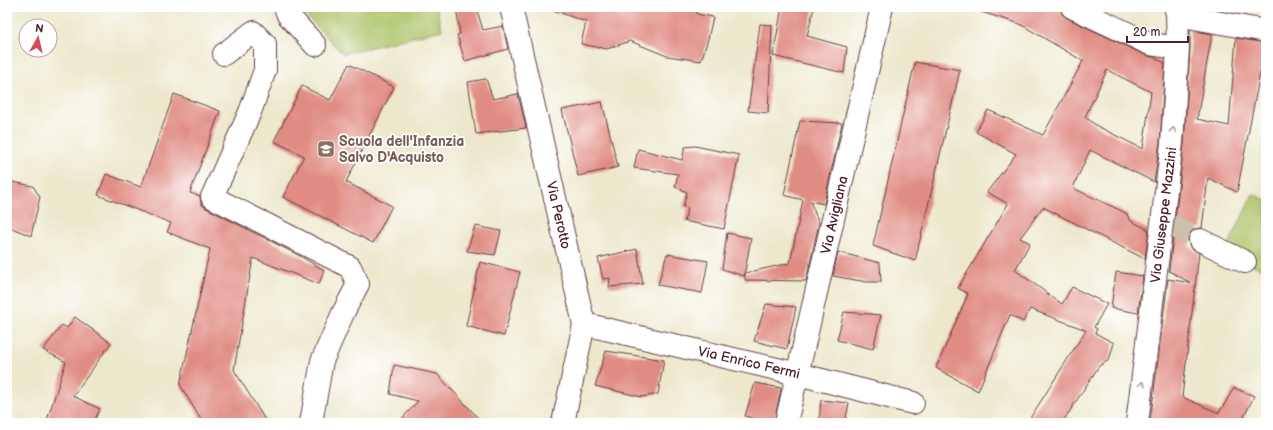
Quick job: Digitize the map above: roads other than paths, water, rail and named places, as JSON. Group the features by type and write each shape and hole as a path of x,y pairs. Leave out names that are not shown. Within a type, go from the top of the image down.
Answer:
{"street":[{"path":"285,7 288,15 315,46"},
{"name":"Via Perotto","path":"511,7 584,324 563,423"},
{"path":"1072,7 1150,44 1178,48"},
{"name":"Via Avigliana","path":"786,423 881,10"},
{"path":"1176,10 1188,17 1266,31"},
{"name":"Via Giuseppe Mazzini","path":"1137,423 1166,224 1178,48 1176,10"},
{"path":"224,54 253,32 265,44 265,70 250,112 212,197 350,267 358,284 342,313 322,361 311,423"},
{"path":"1200,240 1245,262"},
{"name":"Via Enrico Fermi","path":"584,324 798,374 913,403"}],"tunnel":[{"path":"1170,225 1200,240"}],"place":[{"name":"Scuola dell'Infanzia Salvo D'Acquisto","path":"326,149"}]}
